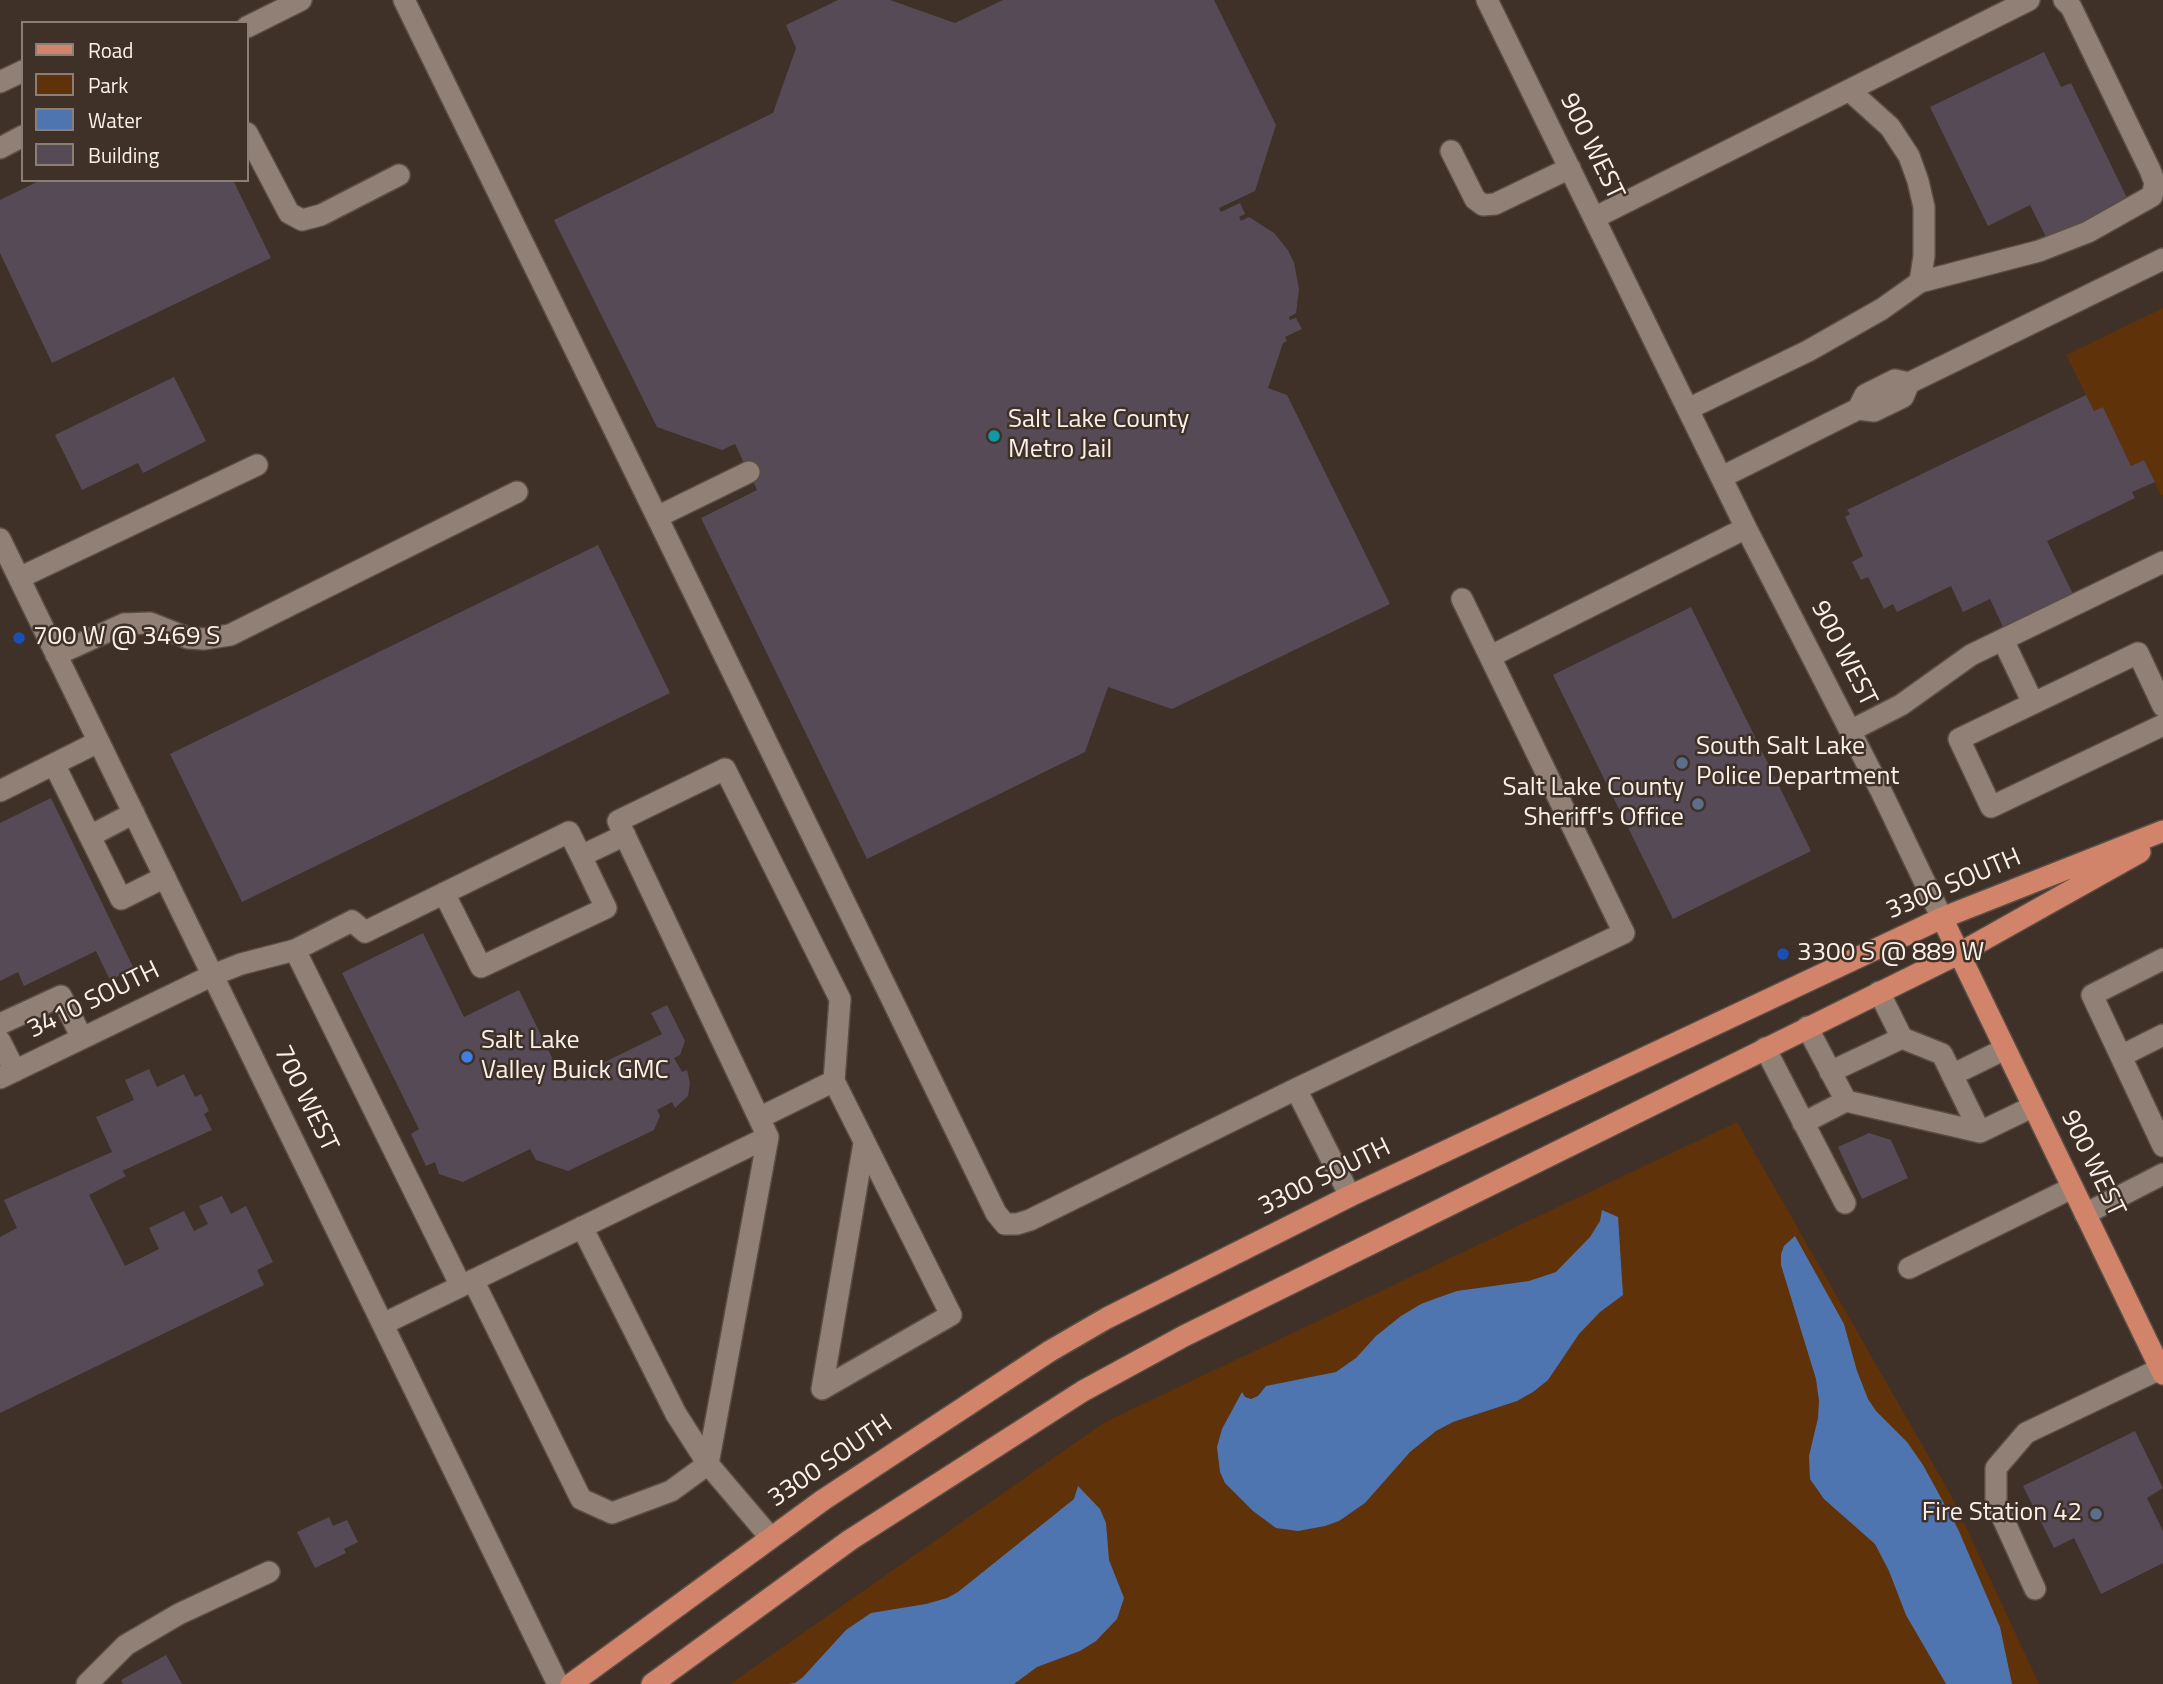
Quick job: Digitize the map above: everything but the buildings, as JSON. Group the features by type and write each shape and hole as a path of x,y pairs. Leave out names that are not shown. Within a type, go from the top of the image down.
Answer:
{"main road":[{"name":"3300 SOUTH","path":"571,1684 770,1537 1050,1351 1107,1318 1350,1196 1942,918 2163,831"},
{"name":"3300 SOUTH","path":"652,1684 850,1540 1083,1391 1184,1335 1958,954 2163,839"},
{"name":"900 WEST","path":"1942,918 2162,1371"}],"street":[{"path":"248,27 302,0"},
{"path":"404,0 996,1213 1004,1224 1030,1220 1296,1089 1624,933 1462,599"},
{"name":"900 WEST","path":"1487,0 1746,528 1942,918"},
{"path":"1594,218 2029,0"},
{"path":"1688,409 1808,351 1882,309 1920,282 2039,251 2088,232 2152,196 2155,183 2150,170 2071,7 2064,0"},
{"path":"0,82 21,72"},
{"path":"1850,91 1890,127 1909,156 1924,207 1924,256 1920,282"},
{"path":"248,135 289,214 302,220 321,215 399,176"},
{"path":"0,148 21,137"},
{"path":"1451,151 1475,199 1483,205 1495,204 1570,168"},
{"path":"1722,477 1858,409 1865,395 1895,380 1909,383 2163,259"},
{"path":"19,578 257,465"},
{"path":"657,517 748,472"},
{"path":"56,655 124,624 150,623 188,638 204,639 230,635 517,492"},
{"path":"1490,656 1746,528"},
{"name":"700 WEST","path":"0,539 558,1684"},
{"path":"1850,731 1901,705 1971,655 2163,562"},
{"path":"2003,640 2033,703"},
{"path":"2163,706 2138,653 1959,739 1991,807 2163,725"},
{"path":"0,791 99,742"},
{"path":"54,764 121,899 165,877"},
{"path":"295,950 581,1499 612,1513 671,1491 708,1464 768,1137 618,821 725,769 840,999 834,1081 950,1315 822,1390 864,1143"},
{"path":"90,836 134,813"},
{"path":"569,832 581,856 606,908 481,967 444,893 569,832"},
{"path":"581,856 625,835"},
{"name":"3410 SOUTH","path":"7,1075 213,975 241,964 295,950 352,921 365,932 444,893"},
{"path":"2163,958 2092,995 2163,1146"},
{"path":"1879,992 1902,1038 1942,1054 1980,1132"},
{"path":"0,1024 61,996 82,1038"},
{"path":"1807,1027 1846,1101"},
{"path":"2121,1056 2163,1035"},
{"path":"1830,1072 1902,1038"},
{"path":"0,1041 7,1075"},
{"path":"1765,1048 1844,1203"},
{"path":"1952,1074 2005,1049"},
{"path":"759,1118 834,1081"},
{"path":"1296,1089 1350,1196"},
{"path":"1803,1123 1846,1101 1980,1132 2032,1107"},
{"path":"383,1324 768,1137"},
{"path":"2085,1214 2163,1174"},
{"path":"1909,1268 2072,1188"},
{"path":"582,1227 676,1414 708,1464 770,1537"},
{"path":"2035,1589 1996,1503 1996,1468 2026,1433 2162,1371"},
{"path":"87,1684 126,1646 179,1614 269,1572"}],"green space":[{"path":"2163,308 2161,495 2144,460 2131,466 2103,407 2094,411 2066,355"},
{"path":"1737,1122 1952,1497 2039,1684 730,1684 1105,1422"}],"water":[{"path":"1602,1210 1618,1217 1623,1295 1600,1312 1579,1334 1548,1380 1533,1392 1517,1401 1453,1422 1436,1431 1410,1452 1365,1503 1339,1521 1325,1526 1298,1531 1276,1528 1253,1511 1225,1483 1220,1472 1217,1447 1222,1429 1242,1392 1245,1397 1251,1399 1258,1396 1266,1386 1336,1372 1356,1358 1376,1336 1401,1316 1421,1304 1457,1291 1529,1281 1556,1272 1590,1237 1600,1221"},
{"path":"1795,1236 1844,1324 1868,1399 1876,1411 1907,1442 1923,1465 1958,1529 2000,1627 2012,1684 1946,1684 1906,1615 1875,1544 1824,1499 1810,1479 1809,1456 1819,1401 1816,1379 1781,1265 1784,1246"},
{"path":"1078,1486 1100,1509 1106,1523 1109,1560 1124,1598 1117,1619 1096,1641 1080,1651 1037,1667 1014,1684 789,1684 803,1677 846,1630 871,1613 926,1604 958,1592 1074,1499"}],"place":[{"name":"Salt Lake County Metro Jail","path":"994,436"},
{"name":"700 W @ 3469 S","path":"19,638"},
{"name":"South Salt Lake Police Department","path":"1682,763"},
{"name":"Salt Lake County Sheriff's Office","path":"1698,804"},
{"name":"3300 S @ 889 W","path":"1783,954"},
{"name":"Salt Lake Valley Buick GMC","path":"467,1057"},
{"name":"Fire Station 42","path":"2096,1514"}]}
